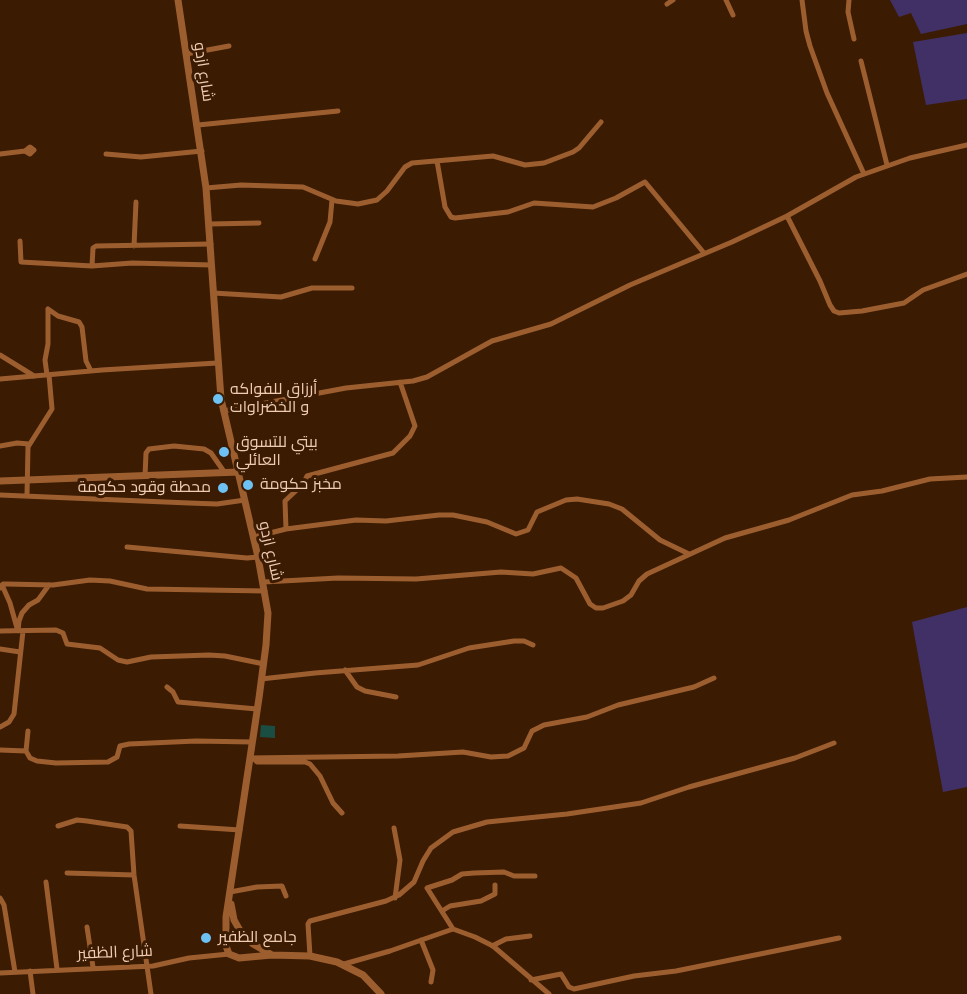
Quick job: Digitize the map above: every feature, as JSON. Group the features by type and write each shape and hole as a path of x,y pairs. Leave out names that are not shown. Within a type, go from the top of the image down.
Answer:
{"street":[{"name":"شارع ازدو","path":"178,0 207,188 223,411 265,591 267,630 264,664 252,742 252,758 230,893 225,936 229,954"},
{"path":"726,0 733,15"},
{"path":"802,0 810,46 827,93 864,174"},
{"path":"849,0 848,12 854,39"},
{"path":"186,54 229,46"},
{"path":"861,61 887,165"},
{"path":"198,125 338,111"},
{"path":"207,188 241,185 303,187 340,203 358,204 377,200 387,191 405,167 412,163 499,156 525,165 544,163 579,148 601,122"},
{"path":"223,411 371,384 427,377 492,341 551,324 630,285 732,242 787,216 864,174 887,165 967,145"},
{"path":"0,154 25,151"},
{"path":"106,154 141,157 202,151"},
{"path":"437,161 445,207 451,217 508,212 534,203 593,207 616,198 645,182 704,252"},
{"path":"315,259 328,226 332,200"},
{"path":"134,246 136,202"},
{"path":"787,216 830,305 834,311 839,313 904,303 923,290 967,274"},
{"path":"210,224 259,223"},
{"path":"21,241 21,262 92,266 132,263 212,265"},
{"path":"92,266 93,249 96,246 211,244"},
{"path":"213,293 281,297 312,288 352,288"},
{"path":"27,495 27,450 52,409 45,360 48,344 48,309 58,316 79,322 82,327 86,361 91,372"},
{"path":"0,355 34,376"},
{"path":"0,379 218,363"},
{"path":"286,529 285,501 303,484 307,476 393,453 410,436 415,426 400,382"},
{"path":"0,446 17,442 29,444"},
{"path":"146,476 146,453 149,449 174,446 204,449 211,453 225,473"},
{"path":"0,481 238,472"},
{"path":"264,582 338,578 416,579 501,572 533,574 561,568 576,578 591,604 596,608 603,608 623,601 631,595 646,574 725,538 789,520 852,495 882,491 930,479 967,477"},
{"path":"0,495 217,504 245,500"},
{"path":"254,537 286,529 356,520 386,521 453,515 488,522 516,534 528,530 537,512 566,500 577,499 609,504 622,509 660,540 689,554"},
{"path":"127,547 247,558 258,557"},
{"path":"21,631 1,586 50,585 90,580 110,581 147,590 265,591"},
{"path":"0,727 9,723 14,714 20,652 19,621 22,613 38,600 50,585"},
{"path":"0,631 56,630 63,633 68,644 100,648 118,660 126,662 151,657 209,655 264,664"},
{"path":"261,679 418,665 469,648 514,641 524,641 533,645"},
{"path":"0,649 20,652"},
{"path":"345,670 357,687 364,691 396,697"},
{"path":"252,758 398,756 463,752 491,757 508,756 524,748 532,731 544,725 587,717 618,705 694,687 714,678"},
{"path":"166,687 173,692 178,702 257,709"},
{"path":"28,731 26,751 30,758 37,761 101,763 113,760 120,746 129,744 196,741 252,742"},
{"path":"310,956 308,924 310,921 395,898 414,882 427,854 436,843 464,828 498,821 629,806 795,758 834,744"},
{"path":"0,750 26,751"},
{"path":"252,758 257,762 305,762 310,764 320,776 333,803 342,813"},
{"path":"58,826 77,820 129,829 151,994"},
{"path":"180,826 240,830"},
{"path":"394,828 400,867 395,898"},
{"path":"453,929 427,888 452,880 462,874 504,872 514,876 536,876"},
{"path":"67,873 134,875"},
{"path":"46,882 57,969"},
{"path":"442,911 450,906 481,901 495,894 495,885"},
{"path":"272,955 253,944 239,930 232,915 230,893 257,887 282,886 286,896"},
{"path":"0,898 4,905 15,972"},
{"path":"87,927 93,968"},
{"path":"344,964 453,929 465,932 492,946 549,994"},
{"path":"492,946 506,939 530,936"},
{"path":"531,980 561,974 568,987 574,990 634,976 676,971 839,938"},
{"path":"421,940 433,970 431,982"},
{"path":"229,954 245,958 272,955 310,956 344,964 363,975 381,994"},
{"name":"شارع الظفير","path":"0,973 160,965 189,958 229,954"},
{"path":"30,971 33,994"}],"shaded area":[{"path":"890,0 967,0 967,24 921,34 911,13 899,17"},
{"path":"967,33 967,99 926,105 913,42"},
{"path":"967,607 967,787 943,792 912,622"}],"water":[{"path":"261,725 275,726 275,738 260,737"}],"place":[{"name":"أرزاق للفواكه و الخضراوات","path":"218,399"},
{"name":"بيتي للتسوق العائلي","path":"224,452"},
{"name":"مخبز حكومة","path":"248,485"},
{"name":"محطة وقود حكومة","path":"223,488"},
{"name":"جامع الظفير","path":"206,938"}]}
